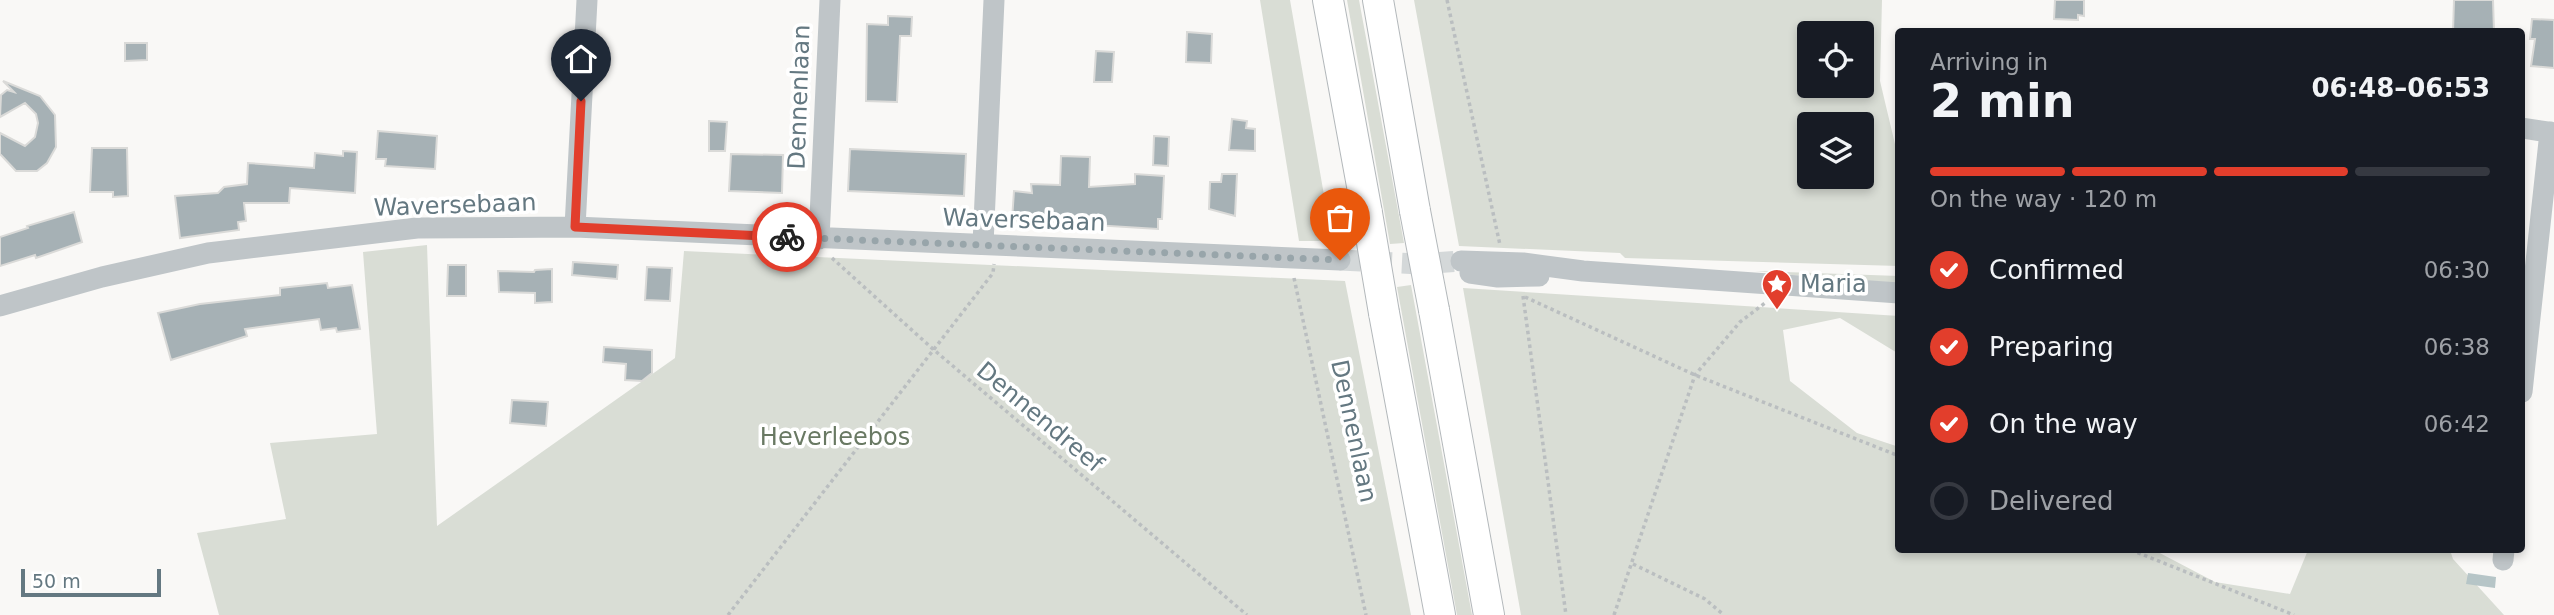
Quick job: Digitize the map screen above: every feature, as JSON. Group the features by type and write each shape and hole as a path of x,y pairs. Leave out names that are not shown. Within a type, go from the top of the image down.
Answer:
{"highway":[{"path":"1328,0 1440,615"},
{"path":"1378,0 1489,615"}],"street":[{"path":"575,227 587,0"},
{"name":"Dennenlaan","path":"819,239 830,0"},
{"path":"989,244 994,0"},
{"path":"2525,128 2552,132 2525,366"},
{"name":"Waversebaan","path":"0,306 102,277 220,251 417,228 575,227 1340,260"},
{"path":"1462,267 1523,277 1583,271 1895,293"}],"path":[{"path":"1447,0 1500,251"},
{"name":"Dennendreef","path":"819,239 837,265 1247,615"},
{"path":"727,615 993,273 989,244"},
{"name":"Dennenlaan","path":"1290,258 1366,615"},
{"path":"1614,615 1695,375 1740,321 1769,300 1773,283"},
{"path":"1523,288 1566,615"},
{"path":"1523,296 1695,375 1895,454"},
{"path":"2139,553 2294,615"},
{"path":"1633,564 1705,599 1724,615"}],"green space":[{"path":"1260,0 1290,0 1332,241 1299,241"},
{"path":"1347,0 1359,0 1404,243 1390,244"},
{"path":"1414,0 1882,0 1880,81 1895,144 1895,266 1625,258 1620,253 1459,246"},
{"name":"Heverleebos","path":"427,245 437,526 675,358 684,251 1345,281 1411,615 219,615 197,533 286,519 270,443 377,434 363,252"},
{"path":"1755,271 1895,276 1895,286"},
{"path":"1411,285 1472,615 1457,615 1397,287"},
{"path":"1463,288 1895,316 1895,352 1840,318 1783,330 1790,381 1857,433 1895,446 1895,553 2160,553 2215,582 2290,594 2307,553 2451,553 2453,559 2504,615 1521,615"}],"shaded area":[{"path":"2468,573 2496,577 2495,588 2466,584"}],"building":[{"path":"2055,0 2084,0 2084,16 2078,15 2078,20 2054,19"},
{"path":"2454,0 2493,0 2494,28 2453,28"},
{"path":"888,16 912,17 911,36 900,36 897,102 866,101 867,24 888,25"},
{"path":"2532,19 2554,20 2554,68 2531,66 2535,39 2530,39"},
{"path":"1187,32 1212,34 1211,63 1186,62"},
{"path":"125,43 147,43 147,60 125,61"},
{"path":"1096,51 1114,52 1112,82 1094,82"},
{"path":"3,81 40,96 55,115 56,147 47,163 37,171 16,171 0,154 0,133 25,146 35,137 38,123 36,114 25,103 0,117 1,95 7,90 14,92"},
{"path":"1232,119 1247,121 1246,128 1255,129 1255,151 1229,150"},
{"path":"709,121 727,122 725,151 709,151"},
{"path":"378,131 437,136 435,169 385,166 386,159 376,159"},
{"path":"1154,136 1169,137 1168,166 1153,165"},
{"path":"92,148 127,148 128,196 113,197 113,192 90,192"},
{"path":"850,149 966,154 964,196 848,191"},
{"path":"343,151 357,152 355,193 290,188 289,203 244,203 246,221 238,222 239,230 180,238 175,196 218,193 224,187 247,184 248,163 314,168 315,153 343,156"},
{"path":"731,154 783,155 782,193 729,191"},
{"path":"1061,156 1090,157 1089,187 1135,184 1135,174 1164,176 1162,219 1158,219 1158,229 1012,220 1014,191 1032,193 1031,184 1060,185"},
{"path":"1222,174 1237,174 1235,216 1209,209 1210,182 1221,182"},
{"path":"74,212 82,242 36,258 35,255 0,266 0,237"},
{"path":"573,262 618,265 617,279 572,275"},
{"path":"448,265 466,265 466,296 447,296"},
{"path":"647,267 672,268 670,301 645,300"},
{"path":"552,269 552,302 535,303 535,293 499,292 498,271 534,272"},
{"path":"327,283 328,288 352,285 360,329 337,332 336,328 321,330 319,319 245,329 247,336 171,360 158,313 200,304 280,295 280,288"},
{"path":"604,347 652,350 652,373 642,381 625,380 626,364 603,362"},
{"path":"512,400 548,402 546,426 510,423"}],"tunnel":[{"path":"1340,260 1419,264 1461,261"}],"way so far":[{"path":"787,237 1340,260"}],"place":[{"name":"Maria","path":"1777,311"}],"route":[{"path":"581,101 575,227 787,237"}]}
